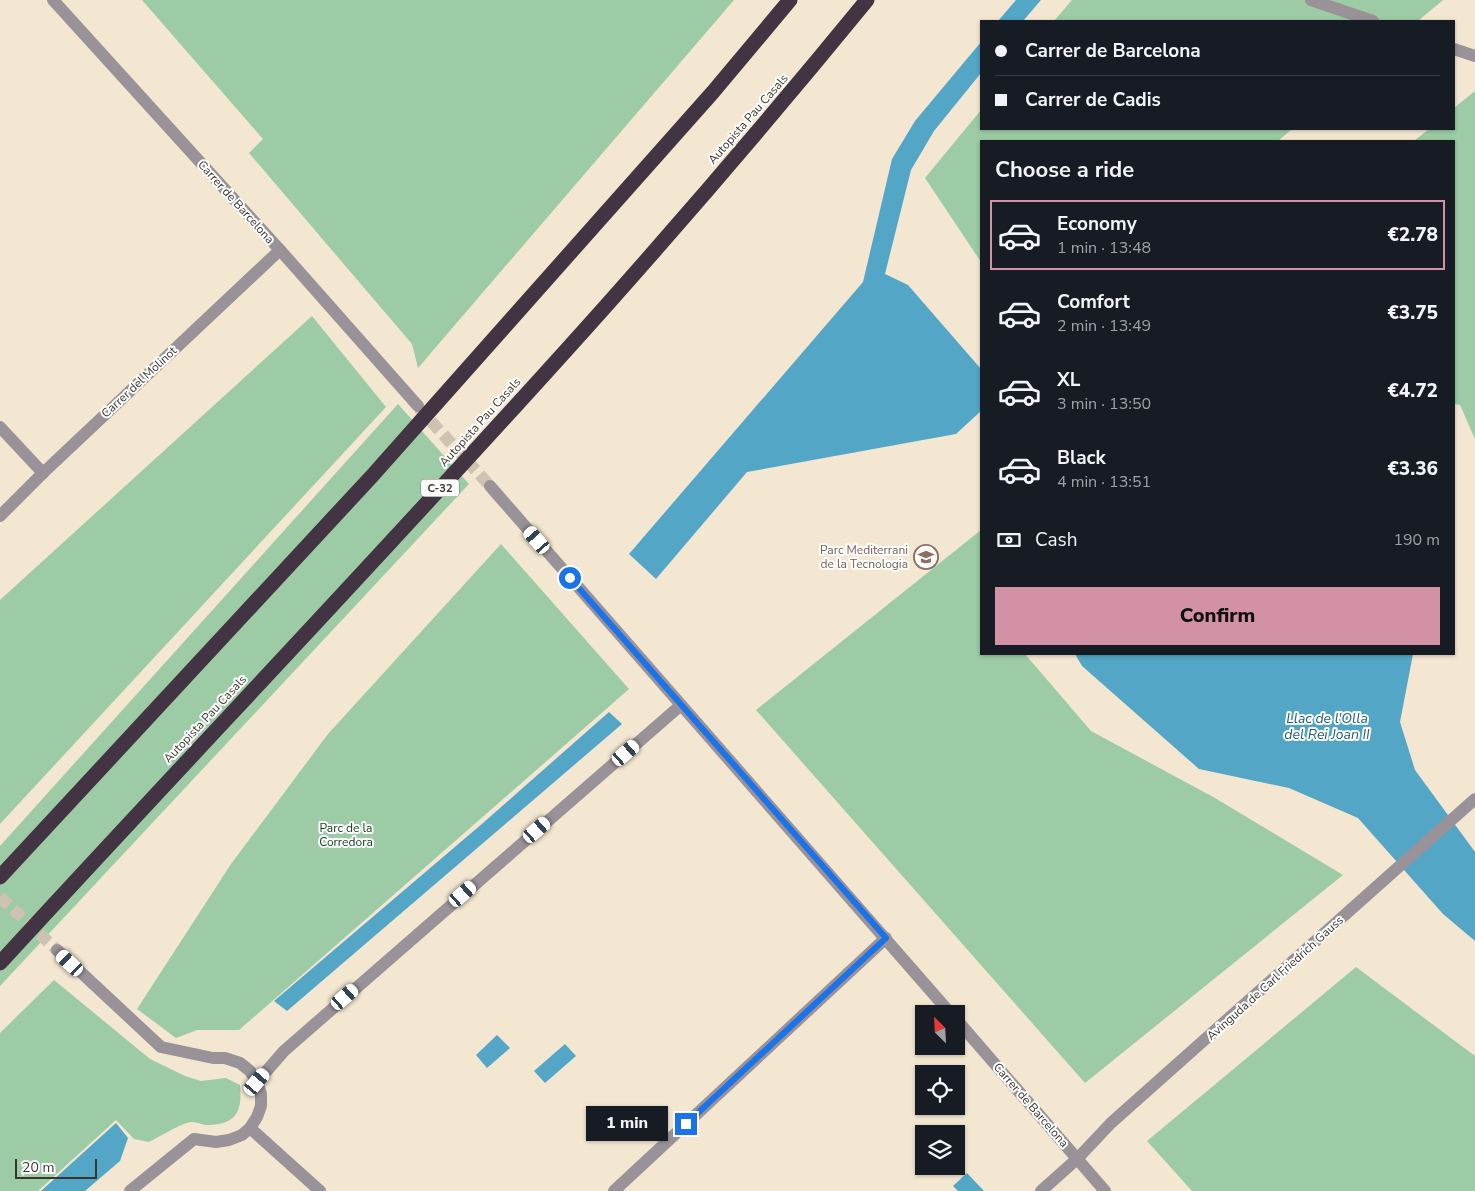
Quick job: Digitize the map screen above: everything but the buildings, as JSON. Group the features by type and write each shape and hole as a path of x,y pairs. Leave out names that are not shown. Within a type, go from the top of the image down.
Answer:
{"highway":[{"path":"0,877 372,476 713,92 790,0"},
{"name":"Autopista Pau Casals","path":"0,963 408,523 605,307 867,0"}],"street":[{"name":"Carrer de Barcelona","path":"53,0 280,250 418,406"},
{"path":"1311,0 1370,20"},
{"path":"1455,49 1475,56"},
{"name":"Carrer del Molinot","path":"0,516 43,473 280,250"},
{"path":"0,427 43,473"},
{"path":"490,486 943,1005"},
{"path":"257,1082 284,1050 681,705"},
{"name":"Avinguda de Carl Friedrich Gauss","path":"1041,1191 1112,1124 1475,799"},
{"path":"614,1191 886,938"},
{"path":"57,950 161,1047 213,1058 233,1060 250,1071 257,1082 261,1106 250,1128 242,1135 216,1142 194,1139 130,1191"},
{"name":"Carrer de Barcelona","path":"965,1029 1106,1191"},
{"path":"250,1128 320,1191"}],"green space":[{"path":"142,0 734,0 418,368 412,344 249,153 263,139"},
{"path":"1072,0 1443,0 1419,20 1055,20"},
{"path":"1475,91 1475,439 1460,405 1455,404 1455,140 1415,140 1428,130 1455,130 1455,107"},
{"path":"980,111 980,130 1291,130 1279,140 980,140 980,260 925,178"},
{"path":"312,316 386,407 0,824 0,600"},
{"path":"398,404 469,484 0,986 0,846"},
{"path":"980,531 980,655 1026,655 1091,731 1215,798 1343,875 1085,1083 756,710"},
{"name":"Parc de la Corredora","path":"501,544 629,689 239,1030 197,1030 176,1038 137,1009 231,864 328,734"},
{"path":"1356,967 1475,1056 1475,1191 1192,1191 1147,1141"},
{"path":"54,980 150,1059 185,1076 201,1081 226,1078 240,1085 239,1108 233,1118 220,1124 208,1125 191,1122 177,1127 149,1142 134,1139 116,1120 38,1191 0,1191 0,1033"}],"water":[{"path":"1016,0 1041,0 1024,20 999,20"},
{"path":"980,43 980,74 934,131 911,170 885,274 908,285 980,368 980,412 956,434 747,472 656,579 629,554 863,282 892,159 915,121"},
{"name":"Llac de l'Olla del Rei Joan II","path":"1076,655 1413,655 1400,722 1415,770 1475,852 1475,941 1443,914 1358,818 1289,788 1199,769 1082,666"},
{"path":"609,712 622,724 287,1011 274,1001 483,823"},
{"path":"497,1035 510,1048 487,1068 476,1055"},
{"path":"565,1044 576,1056 545,1083 534,1071"},
{"path":"116,1123 128,1138 120,1161 85,1191 41,1191"},
{"path":"967,1173 984,1191 958,1191 953,1186"}],"tunnel":[{"path":"419,408 490,486"},
{"path":"0,897 57,950"}],"place":[{"name":"Parc Mediterrani de la Tecnologia","path":"926,557"}],"route":[{"path":"570,578 886,938 686,1124"}]}
